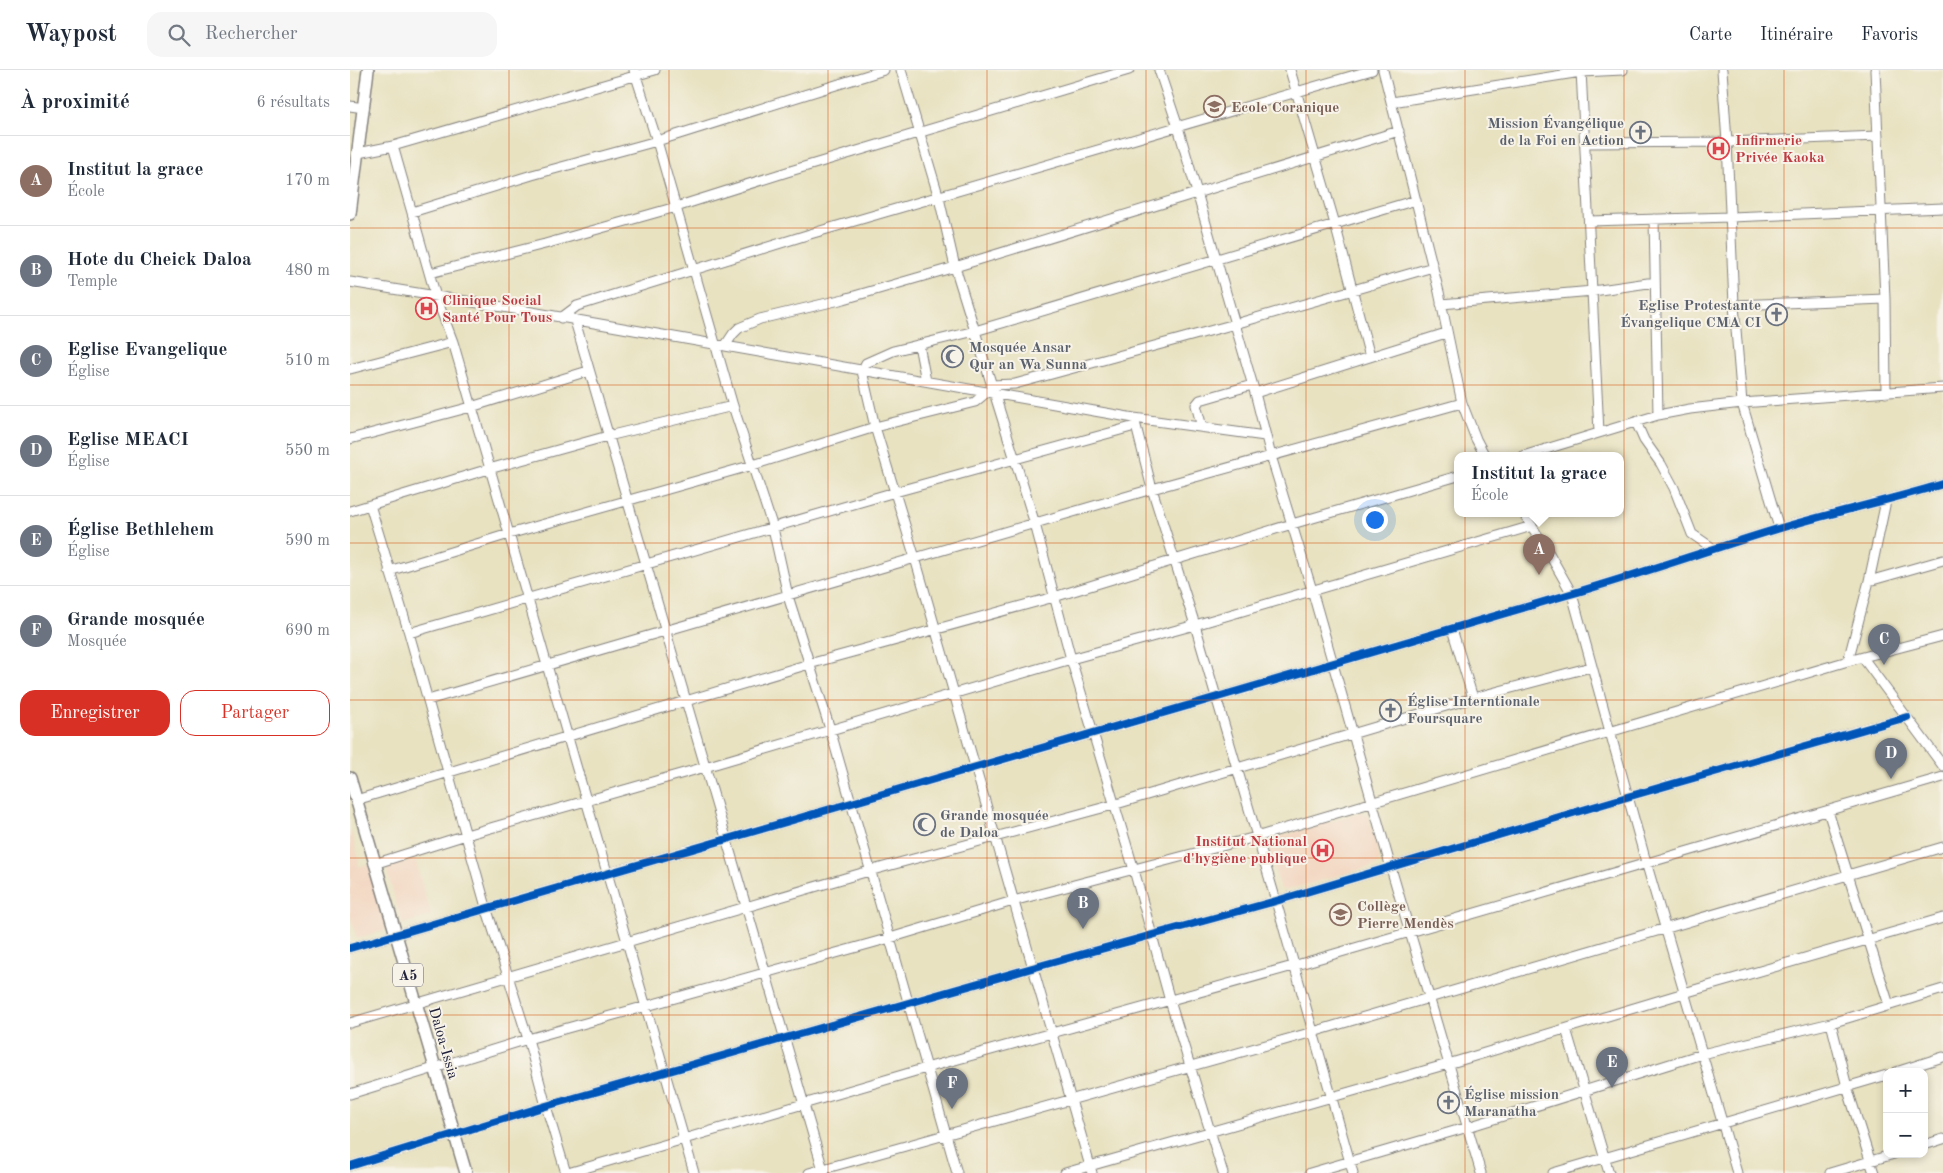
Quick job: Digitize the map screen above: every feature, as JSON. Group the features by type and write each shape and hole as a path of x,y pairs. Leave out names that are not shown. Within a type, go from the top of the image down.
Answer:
{"main road":[{"path":"350,214 368,70"},
{"name":"Daloa-Issia","path":"350,778 466,1173"}],"street":[{"path":"358,153 393,146 634,73 655,70"},
{"path":"412,212 532,175 657,141 884,70"},
{"path":"901,70 939,198 955,267 990,390 1014,458 1034,524 1170,1001 1223,1173"},
{"path":"430,273 545,244 676,207 1130,70"},
{"path":"1159,70 1178,127 1265,436 1312,590 1391,868 1481,1173"},
{"path":"1290,70 1335,224 1370,357"},
{"path":"561,318 576,306 694,269 1372,70"},
{"path":"1383,70 1433,267 1462,404 1483,452"},
{"path":"1392,102 1581,71 1623,70"},
{"path":"1722,70 1734,305 1742,404 1779,528"},
{"path":"1875,70 1885,299 1886,393"},
{"path":"1581,71 1599,432"},
{"path":"634,73 657,141 733,406 774,528 788,596 830,729 957,1173"},
{"path":"350,106 364,108"},
{"path":"726,346 732,334 739,328 760,319 955,267 1399,131"},
{"path":"1585,144 1727,142 1878,136"},
{"path":"393,146 436,297 453,342 694,1173"},
{"path":"1091,1170 915,558 875,427 862,371 866,363 892,351 975,332 1216,258 1416,200"},
{"path":"1589,221 1943,208"},
{"path":"1654,219 1658,415"},
{"path":"389,570 753,465 875,427 975,402 990,390 1235,324 1433,267"},
{"path":"350,282 509,308 862,371 990,390 1135,422 1202,427 1265,436"},
{"path":"1441,304 1592,292 1655,282"},
{"path":"1734,305 1885,299"},
{"path":"575,321 823,1171"},
{"path":"1202,427 1196,405 1200,400 1253,389 1370,357 1446,332"},
{"path":"350,369 453,342"},
{"path":"919,345 926,381"},
{"path":"350,439 471,407 588,370"},
{"path":"1536,452 1658,415 1690,409 1943,388"},
{"path":"428,700 1152,489 1462,404"},
{"path":"350,511 608,436 733,406"},
{"path":"409,633 1135,422"},
{"path":"1135,422 1152,489 1195,626 1276,901 1353,1173"},
{"path":"1636,422 1644,440 1661,464 1674,488 1692,534 1714,549"},
{"path":"356,800 809,664 1054,597 1292,524 1454,477"},
{"path":"350,948 486,907 974,766 1093,734 1572,594 1779,528 1886,501 1943,484"},
{"path":"1848,661 1869,581 1886,501"},
{"path":"370,505 409,633 486,907 509,976 567,1173 926,1068 1293,966 1410,930 1828,811 1943,776"},
{"path":"1526,517 1572,594 1646,862 1737,1173"},
{"path":"374,864 466,835 705,768 830,729 953,695 1071,659 1195,626 1532,526"},
{"path":"1869,581 1943,560"},
{"path":"1452,629 1473,698"},
{"path":"350,1094 528,1039 890,938 1013,901 1256,837 1848,661 1943,636"},
{"path":"1862,658 1943,766"},
{"path":"350,1023 870,871 1113,805 1473,698 1591,667"},
{"path":"350,1166 546,1106 907,1003 1276,901 1907,717"},
{"path":"1828,811 1889,1005"},
{"path":"809,1173 823,1171 946,1134 1313,1032 1943,847"},
{"path":"1065,1173 1091,1170 1210,1133 1943,918"},
{"path":"1310,1173 1468,1127 1702,1054 1831,1023 1943,989"},
{"path":"1831,1023 1874,1173"},
{"path":"1566,1029 1609,1173"},
{"path":"1909,1068 1943,1058"},
{"path":"1553,1173 1883,1076"},
{"path":"1928,1144 1943,1139"},
{"path":"1830,1173 1883,1157"}],"shaded area":[{"name":"Institut National d'hygiène publique","path":"1362,812 1368,815 1380,860 1377,865 1287,890 1281,889 1265,841"},
{"path":"350,829 359,859 358,867 369,864 389,929 357,938 350,914"},
{"path":"415,859 431,916 402,924 386,867"}],"cycle path":[{"path":"350,948 1415,640 1795,524 1943,484"},
{"path":"350,1166 546,1106 1276,901 1627,797 1907,717"}],"place":[{"name":"Ecole Coranique","path":"1215,107"},
{"name":"Mission Évangélique de la Foi en Action","path":"1640,132"},
{"name":"Infirmerie Privée Kaoka","path":"1719,149"},
{"name":"Clinique Social Santé Pour Tous","path":"426,309"},
{"name":"Eglise Protestante Évangelique CMA CI","path":"1777,314"},
{"name":"Mosquée Ansar Qur an Wa Sunna","path":"953,356"},
{"name":"Institut la grace","path":"1539,575"},
{"name":"Eglise Evangelique","path":"1884,665"},
{"name":"Église Interntionale Foursquare","path":"1391,710"},
{"name":"Eglise MEACI","path":"1891,779"},
{"name":"Grande mosquée de Daloa","path":"924,824"},
{"name":"Institut National d'hygiène publique","path":"1323,850"},
{"name":"Collège Pierre Mendès","path":"1341,915"},
{"name":"Hote du Cheick Daloa","path":"1083,929"},
{"name":"Église Bethlehem","path":"1612,1088"},
{"name":"Église mission Maranatha","path":"1448,1103"},
{"name":"Grande mosquée","path":"952,1109"}]}
